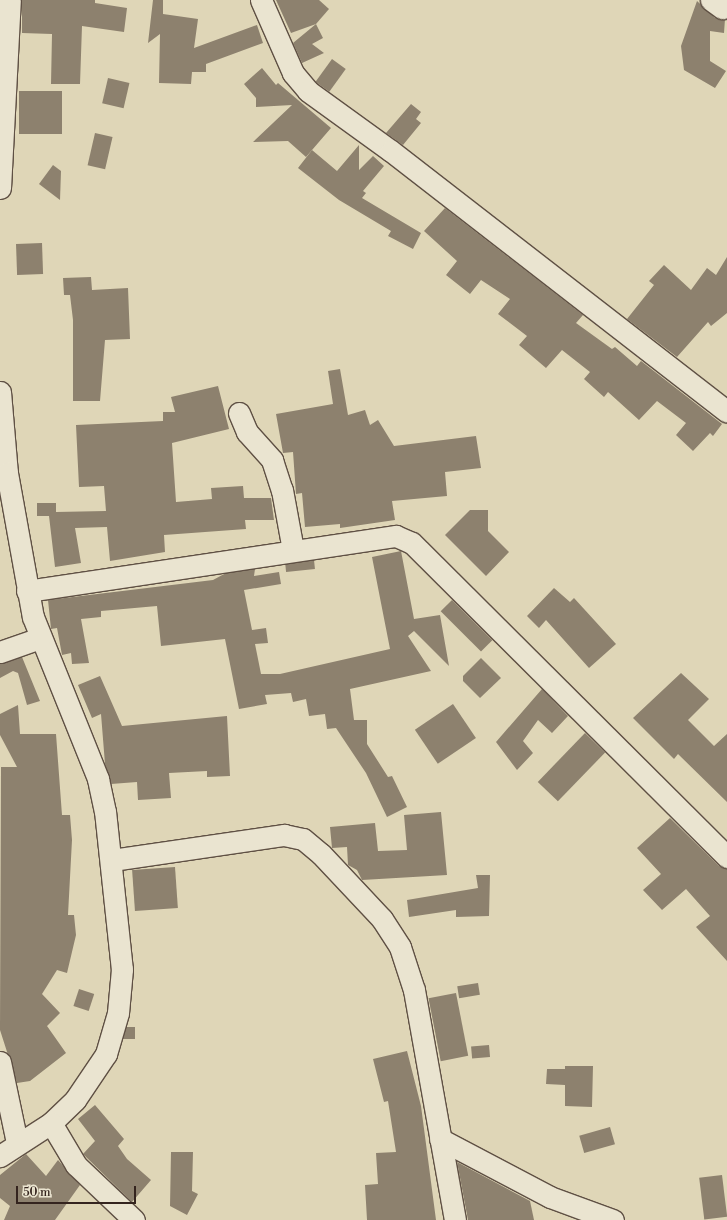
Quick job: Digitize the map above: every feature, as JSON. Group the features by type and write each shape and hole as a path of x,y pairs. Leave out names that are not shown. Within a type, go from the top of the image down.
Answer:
{"street":[{"path":"0,188 10,0"},
{"path":"261,0 293,73 308,91 391,151 727,412"},
{"path":"0,392 7,473 27,591 40,638 98,779 112,860 122,969 118,1013 106,1054 75,1100 51,1123 17,1143 0,1156"},
{"path":"239,413 247,432 272,460 282,490 293,550"},
{"path":"27,591 293,550 396,536 412,543 727,857"},
{"path":"0,652 40,638"},
{"path":"112,860 284,836 303,839 322,854 382,919 400,947 414,990 455,1220"},
{"path":"0,1062 17,1143"},
{"path":"51,1123 76,1165 134,1220"},
{"path":"440,1139 550,1197 613,1220"}],"building":[{"path":"22,0 95,0 95,3 127,8 124,32 82,26 80,84 51,84 52,34 22,33"},
{"path":"153,0 163,0 163,14 198,19 194,48 257,25 263,43 206,64 206,72 192,72 191,84 159,83 160,34 148,43"},
{"path":"276,0 319,0 329,9 316,24 291,33"},
{"path":"697,1 715,18 725,19 724,33 710,31 710,61 726,71 715,88 684,70 681,46"},
{"path":"316,24 323,38 312,44 324,53 302,63 293,43"},
{"path":"332,59 346,69 329,92 316,82"},
{"path":"262,68 276,85 278,83 331,128 306,157 288,141 253,142 292,105 256,107 256,98 244,84"},
{"path":"108,78 129,83 124,108 102,103"},
{"path":"19,91 62,91 62,134 19,134"},
{"path":"411,104 421,112 416,119 421,123 403,145 386,133"},
{"path":"95,133 113,137 105,169 88,165"},
{"path":"359,145 359,170 373,156 384,166 363,191 366,193 362,198 421,233 413,249 388,236 391,231 339,200 298,168 312,150 337,171"},
{"path":"53,165 61,171 60,200 39,184"},
{"path":"445,208 583,315 576,323 612,349 615,347 637,366 641,361 722,424 713,436 710,433 693,451 676,435 686,423 657,401 639,420 608,392 604,397 584,379 590,372 562,350 546,368 519,345 527,336 498,314 510,299 481,280 470,294 446,275 457,261 424,231"},
{"path":"42,243 43,274 17,275 16,244"},
{"path":"727,257 727,313 711,326 708,322 677,357 627,319 654,285 649,281 664,265 691,290 707,268 716,275"},
{"path":"91,277 92,290 128,288 130,339 105,340 100,401 73,401 73,320 70,295 64,295 63,278"},
{"path":"340,369 348,415 365,410 370,425 378,420 394,446 476,436 481,468 445,472 447,496 392,501 395,520 340,528 340,524 305,527 302,493 296,494 293,452 283,453 276,414 333,404 328,371"},
{"path":"218,386 229,429 172,443 176,502 212,499 211,488 243,486 244,498 271,498 274,520 245,520 246,529 164,535 165,552 110,561 107,527 75,528 81,563 55,567 49,516 37,516 37,503 56,503 56,512 106,511 104,486 79,487 76,425 163,421 163,412 175,412 171,397"},
{"path":"470,510 488,510 488,531 509,552 486,576 445,535"},
{"path":"401,551 414,619 440,615 449,666 414,631 408,636 431,671 350,689 354,720 367,720 367,744 388,777 392,776 407,807 387,817 366,773 336,728 327,729 325,714 309,716 306,699 293,702 291,693 265,695 267,704 239,709 225,639 161,646 157,606 101,611 101,617 81,619 89,663 72,664 71,653 62,655 57,628 51,629 48,600 213,580 226,573 255,569 254,576 279,572 281,584 244,590 252,630 266,628 268,643 255,644 261,674 280,674 390,649 372,557"},
{"path":"314,560 315,569 286,572 285,563"},
{"path":"554,588 570,602 574,598 616,644 589,668 546,620 539,628 527,616"},
{"path":"452,600 492,640 481,652 441,611"},
{"path":"22,657 40,701 27,705 18,673 13,671 0,678 0,664"},
{"path":"481,658 501,678 480,698 463,681 463,676"},
{"path":"681,673 709,699 688,720 714,746 727,734 727,802 678,754 674,759 633,718"},
{"path":"100,676 122,726 227,716 230,776 207,777 207,771 169,773 171,798 138,800 137,782 111,784 105,764 101,714 92,718 78,685"},
{"path":"542,689 568,716 552,733 538,720 523,741 533,753 517,770 496,742"},
{"path":"453,704 476,738 438,764 415,730"},
{"path":"18,705 20,734 56,734 62,815 70,815 72,840 68,915 74,915 76,935 67,973 57,970 42,994 60,1013 47,1026 66,1053 30,1081 17,1083 0,1030 1,767 17,767 0,735 0,714"},
{"path":"585,733 605,752 558,801 538,782"},
{"path":"441,812 447,875 362,880 357,870 348,865 347,847 332,848 330,827 375,823 378,851 407,850 404,815"},
{"path":"670,818 719,866 727,869 727,961 696,927 710,916 686,889 662,910 643,890 661,874 637,848"},
{"path":"175,867 178,908 135,911 132,870"},
{"path":"476,875 490,875 489,916 456,917 456,910 409,917 407,900 478,888"},
{"path":"478,983 480,995 459,998 457,986"},
{"path":"79,989 94,994 89,1011 73,1006"},
{"path":"456,993 468,1056 441,1061 429,998"},
{"path":"126,1027 135,1027 135,1039 123,1039"},
{"path":"489,1045 490,1057 472,1059 471,1047"},
{"path":"407,1051 421,1106 436,1220 367,1220 365,1185 378,1184 376,1153 396,1152 388,1101 384,1102 373,1059"},
{"path":"565,1066 593,1066 592,1107 565,1106 565,1085 546,1084 547,1069 565,1069"},
{"path":"95,1105 124,1139 118,1146 127,1159 151,1180 132,1202 83,1154 95,1141 78,1119"},
{"path":"610,1127 615,1144 584,1153 579,1136"},
{"path":"171,1152 193,1152 192,1191 198,1194 187,1215 170,1206"},
{"path":"26,1154 46,1176 58,1160 80,1185 55,1220 4,1220 10,1206 0,1198 0,1175"},
{"path":"457,1162 530,1201 534,1220 468,1220"},
{"path":"722,1175 727,1217 704,1219 699,1178"}]}
